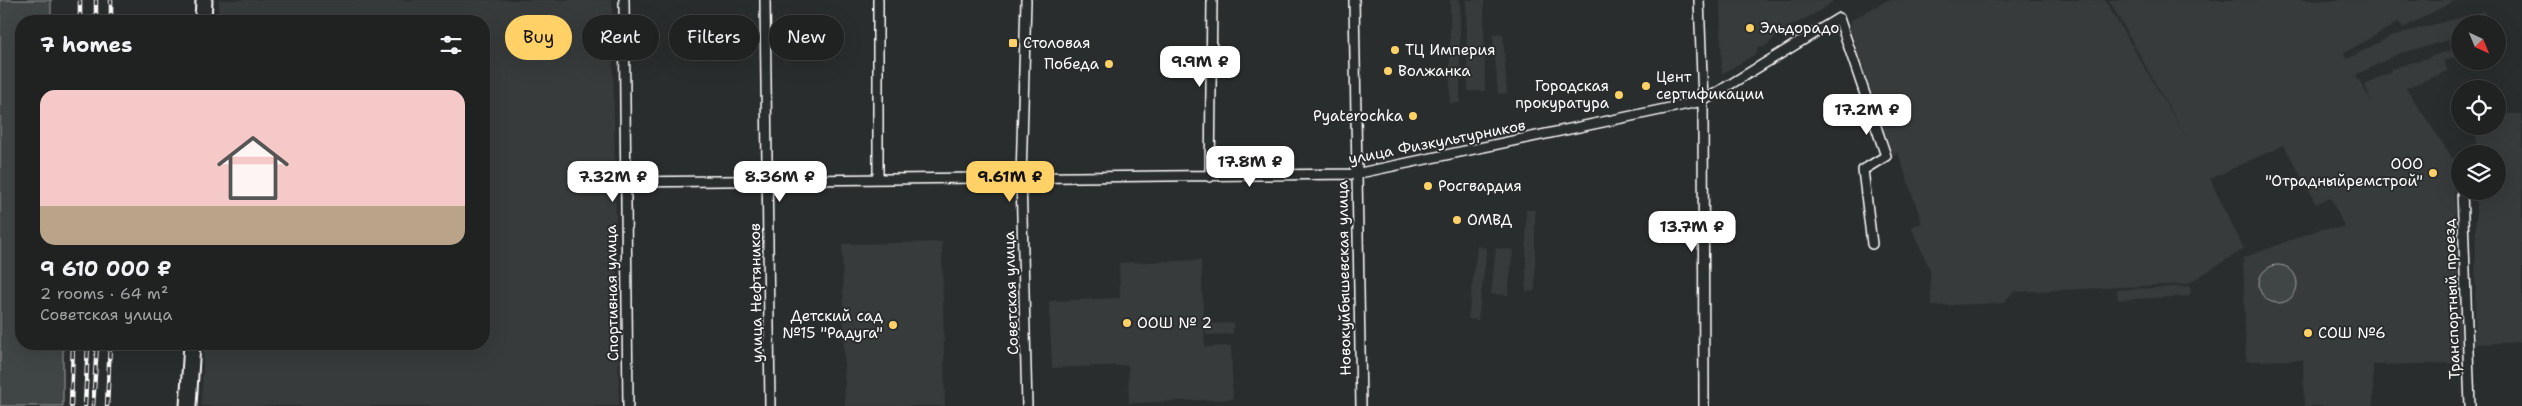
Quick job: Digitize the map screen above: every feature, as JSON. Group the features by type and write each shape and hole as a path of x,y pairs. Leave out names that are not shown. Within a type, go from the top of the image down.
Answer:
{"main road":[{"path":"203,15 204,0"},
{"path":"188,406 192,350"}],"street":[{"name":"Спортивная улица","path":"624,0 624,182 628,406"},
{"name":"улица Нефтяников","path":"765,0 770,406"},
{"path":"878,0 878,178"},
{"name":"Советская улица","path":"1026,0 1021,178 1027,406"},
{"path":"1210,177 1212,0"},
{"name":"Новокуйбышевская улица","path":"1354,0 1355,174 1361,406"},
{"path":"1700,0 1703,101 1704,406"},
{"name":"улица Физкультурников","path":"624,182 1355,174 1703,101 1839,18 1886,156 1864,170 1872,244"},
{"name":"Транспортный проезд","path":"2462,200 2470,406"}],"shaded area":[{"path":"0,0 51,0 51,15 15,15 15,350 63,350 63,406 0,406"},
{"path":"219,0 612,0 612,15 582,15 582,60 613,60 619,406 201,406 204,350 490,350 490,15 218,15"},
{"path":"1450,0 1460,0 1460,103 1450,103"},
{"path":"1466,0 1484,0 1485,91 1468,91"},
{"path":"1720,0 1835,0 1818,12 1785,29 1764,47 1757,47 1757,53 1722,74"},
{"path":"1888,0 2105,0 2185,136 2109,0 2456,0 2403,28 2399,22 2344,53 2347,59 2391,36 2451,20 2451,39 2398,54 2356,75 2371,101 2365,84 2391,72 2391,69 2451,50 2451,59 2444,61 2448,71 2406,88 2451,156 2451,200 2455,200 2462,363 2373,365 2373,406 2304,406 2303,360 2246,361 2243,258 2320,229 2345,228 2330,197 2316,204 2284,145 2210,179 2244,249 2187,284 2013,292 2003,303 1931,306 1930,269 1911,227 1922,223 1898,153 1892,155 1850,29 1851,20"},
{"path":"2484,11 2485,15 2469,15"},
{"path":"1493,34 1503,34 1507,93 1498,94"},
{"path":"2506,114 2522,114 2522,342 2475,344 2476,200 2506,200 2506,145 2476,145 2476,135 2506,135"},
{"path":"1526,210 1535,210 1535,291 1526,292"},
{"name":"Детский сад №15 \"Радуга\"","path":"942,242 945,406 845,406 842,244"},
{"path":"1477,246 1487,248 1478,320 1468,319"},
{"path":"1496,248 1513,250 1508,295 1491,294"},
{"name":"ООШ № 2","path":"1201,260 1205,347 1231,346 1233,399 1129,403 1128,365 1052,368 1049,301 1120,298 1119,263"},
{"path":"2278,265 2291,271 2297,284 2291,297 2278,303 2265,297 2259,284 2265,271"},
{"path":"2190,286 2190,296 2118,300 2117,290"},
{"path":"1233,323 1233,334 1206,335 1205,324"}],"railway":[{"path":"80,0 80,15"},
{"path":"96,0 96,15"},
{"path":"111,0 111,15"},
{"path":"71,406 73,350"},
{"path":"85,406 88,350"},
{"path":"93,406 97,350"},
{"path":"107,406 110,350"}],"place":[{"name":"Эльдорадо","path":"1750,28"},
{"name":"Столовая","path":"1013,43"},
{"name":"ТЦ Империя","path":"1395,50"},
{"name":"Победа","path":"1109,64"},
{"name":"Волжанка","path":"1388,71"},
{"name":"Цент сертификации","path":"1646,86"},
{"name":"Городская прокуратура","path":"1619,95"},
{"name":"Pyaterochka","path":"1413,116"},
{"name":"ООО \"Отрадныйремстрой\"","path":"2433,173"},
{"name":"Росгвардия","path":"1428,186"},
{"name":"ОМВД","path":"1457,220"},
{"name":"ООШ № 2","path":"1127,323"},
{"name":"Детский сад №15 \"Радуга\"","path":"893,325"},
{"name":"СОШ №6","path":"2308,333"}]}
